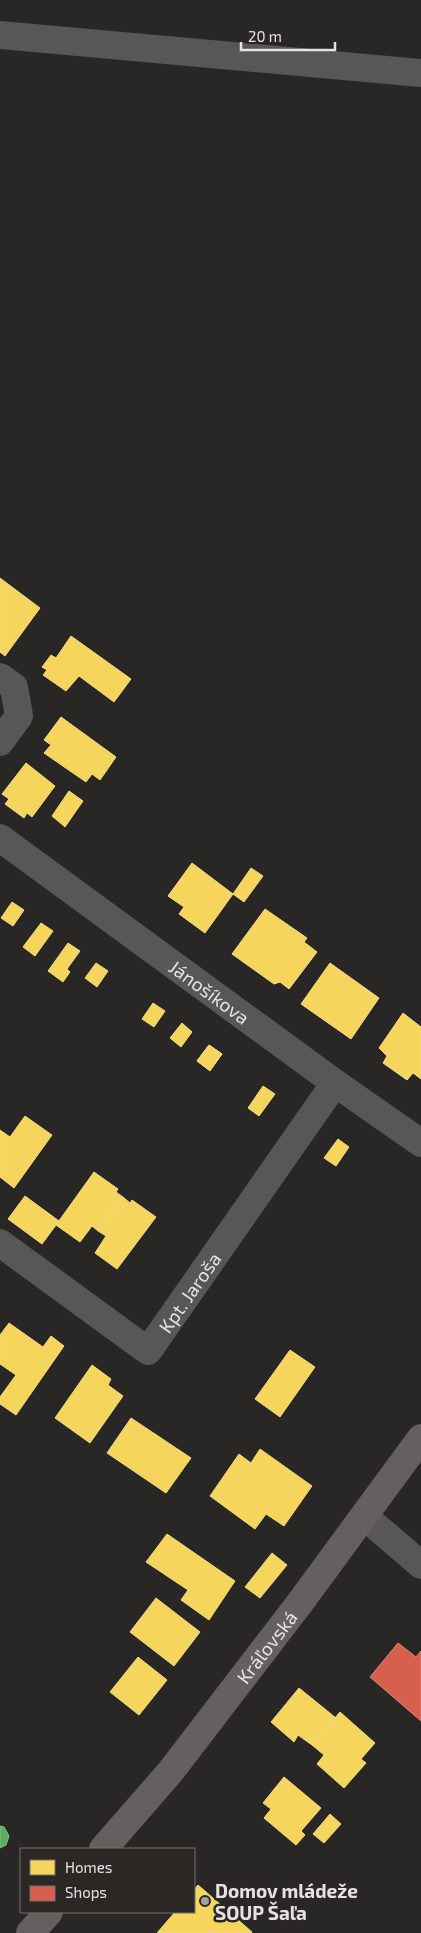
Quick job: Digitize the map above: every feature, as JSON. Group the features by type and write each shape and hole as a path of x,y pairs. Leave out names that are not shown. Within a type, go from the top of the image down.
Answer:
{"main road":[{"name":"Kráľovská","path":"104,1848 171,1771 421,1438"},
{"path":"30,1933 48,1913"}],"street":[{"path":"0,35 421,72"},
{"path":"0,677 14,687 19,716 0,742"},
{"name":"Jánošíkova","path":"0,838 335,1083 421,1143"},
{"name":"Kpt. Jaroša","path":"0,1243 148,1351 335,1083"},
{"path":"364,1516 421,1565"}],"building: Homes":[{"path":"0,578 40,608 5,656 0,652"},
{"path":"71,636 131,679 114,702 79,676 66,691 43,675 47,670 42,667 51,655 56,658"},
{"path":"61,717 116,757 100,780 92,774 86,782 44,753 51,745 44,740"},
{"path":"26,763 55,786 32,817 27,813 24,818 5,804 9,799 2,794"},
{"path":"69,791 83,801 65,827 52,816"},
{"path":"192,863 233,894 205,933 179,914 184,907 168,896"},
{"path":"251,868 263,876 244,902 233,894"},
{"path":"12,902 24,910 13,926 1,918"},
{"path":"265,909 307,938 304,942 317,952 289,989 280,982 274,984 232,954"},
{"path":"41,923 53,931 35,956 23,947"},
{"path":"68,943 80,951 67,969 70,972 63,982 48,971"},
{"path":"96,963 108,971 97,987 85,978"},
{"path":"330,963 379,998 351,1039 301,1004"},
{"path":"153,1003 165,1011 154,1027 142,1019"},
{"path":"403,1013 421,1027 421,1079 413,1073 407,1080 383,1063 387,1056 379,1048"},
{"path":"182,1023 192,1032 181,1047 170,1038"},
{"path":"209,1045 222,1054 210,1071 197,1061"},
{"path":"209,1045 222,1054 210,1070 197,1061"},
{"path":"263,1086 275,1094 259,1116 248,1108"},
{"path":"25,1116 52,1135 14,1188 0,1177 0,1130 10,1137"},
{"path":"338,1139 349,1147 336,1166 324,1158"},
{"path":"94,1172 118,1189 116,1192 123,1197 98,1231 92,1226 80,1242 56,1225"},
{"path":"25,1196 59,1221 42,1244 8,1219"},
{"path":"123,1197 130,1203 132,1200 156,1217 117,1269 95,1253 106,1236 98,1231"},
{"path":"9,1323 43,1347 51,1336 64,1346 16,1415 0,1404 0,1397 16,1375 0,1364 0,1335"},
{"path":"290,1350 315,1367 280,1417 255,1399"},
{"path":"92,1365 111,1379 108,1385 123,1396 90,1443 55,1418"},
{"path":"131,1418 191,1458 166,1493 107,1453"},
{"path":"260,1449 312,1486 284,1526 266,1514 255,1529 210,1496 239,1454 251,1463"},
{"path":"167,1534 235,1581 209,1620 181,1600 188,1590 146,1562"},
{"path":"272,1553 287,1565 260,1598 245,1587"},
{"path":"156,1598 200,1632 174,1666 130,1632"},
{"path":"138,1657 167,1680 139,1715 110,1692"},
{"path":"299,1688 336,1718 312,1745 298,1735 294,1742 271,1722"},
{"path":"340,1712 375,1743 361,1759 366,1763 344,1788 317,1764 324,1755 312,1745"},
{"path":"284,1777 321,1808 301,1831 305,1835 296,1845 264,1818 271,1809 263,1803"},
{"path":"330,1814 341,1824 324,1843 313,1834"},
{"name":"Domov mládeže SOUP Šaľa","path":"198,1885 252,1932 157,1933 174,1913 195,1913 195,1889"}],"building: Shops":[{"path":"398,1643 416,1657 421,1651 421,1721 370,1677"}],"building: Public":[{"path":"0,1826 4,1827 9,1836 6,1845 0,1848"}],"place":[{"name":"Domov mládeže SOUP Šaľa","path":"205,1901"}]}
